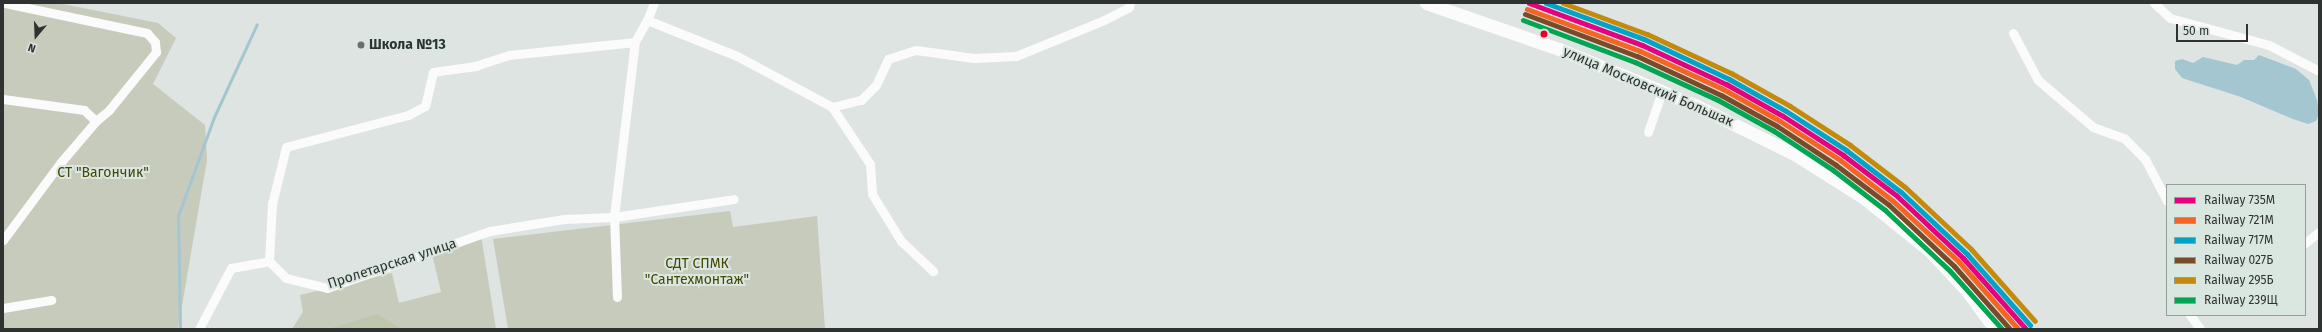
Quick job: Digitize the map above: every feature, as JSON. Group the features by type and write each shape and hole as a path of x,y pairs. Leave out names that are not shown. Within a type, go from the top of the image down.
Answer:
{"street":[{"path":"3,240 61,162 96,121 109,110 147,66 156,52 155,42 147,33 5,3"},
{"path":"617,297 614,217 635,42 654,3"},
{"path":"832,107 861,100 876,85 888,59 916,50 973,58 1016,56 1104,20 1129,7 1130,3"},
{"name":"улица Московский Большак","path":"1426,3 1560,49 1696,105 1796,155 1864,198 1930,251 1967,291 1995,329"},
{"path":"2154,3 2170,18 2269,46 2319,71"},
{"path":"647,20 737,56 832,107 870,164 872,194 901,241 933,271"},
{"path":"2013,33 2038,80 2092,127 2124,138 2146,158 2166,199"},
{"path":"199,329 230,268 269,261 272,204 286,147 408,115 425,106 433,72 476,66 509,55 635,42"},
{"path":"1648,132 1662,91"},
{"path":"3,99 84,110 96,121"},
{"name":"Пролетарская улица","path":"269,261 286,278 327,288 490,231 564,219 614,217 734,199"},
{"path":"2306,242 2319,232"},
{"path":"3,308 51,300"},
{"path":"2191,316 2200,329"}],"green space":[{"name":"СТ \"Вагончик\"","path":"3,3 58,3 158,23 176,38 153,84 205,125 207,160 178,329 3,329"},
{"name":"СДТ СПМК \"Сантехмонтаж\"","path":"730,211 733,227 817,216 825,329 508,329 493,239"},
{"path":"481,235 496,329 292,329 303,312 300,295 392,273 399,303 441,292 432,254"},
{"path":"377,314 401,329 329,329"}],"water":[{"path":"2259,55 2296,69 2309,80 2317,100 2319,114 2316,121 2308,124 2293,119 2241,97 2182,78 2175,69 2175,61 2182,59 2193,63 2203,57 2237,65 2244,60 2254,60"}],"waterway":[{"path":"180,329 178,216 214,117 257,24"}],"rail line":[{"name":"735М","path":"1529,3 1642,45 1726,84 1783,116 1843,155 1897,196 1963,258 2026,329"},
{"name":"717М","path":"1546,3 1644,39 1729,79 1786,111 1846,150 1901,192 1967,254 2030,325"},
{"name":"295Б","path":"1563,3 1647,34 1731,73 1790,106 1850,145 1905,187 1971,249 2035,321"},
{"name":"721М","path":"1527,9 1640,51 1723,89 1780,121 1840,160 1893,201 1959,262 2018,329"},
{"name":"027Б","path":"1525,14 1637,56 1721,95 1777,126 1836,165 1889,205 1954,266 2010,329"},
{"name":"239Щ","path":"1523,20 1635,62 1718,100 1774,131 1833,170 1885,210 1950,271 2002,329"}],"place":[{"name":"Школа №13","path":"361,45"}]}
